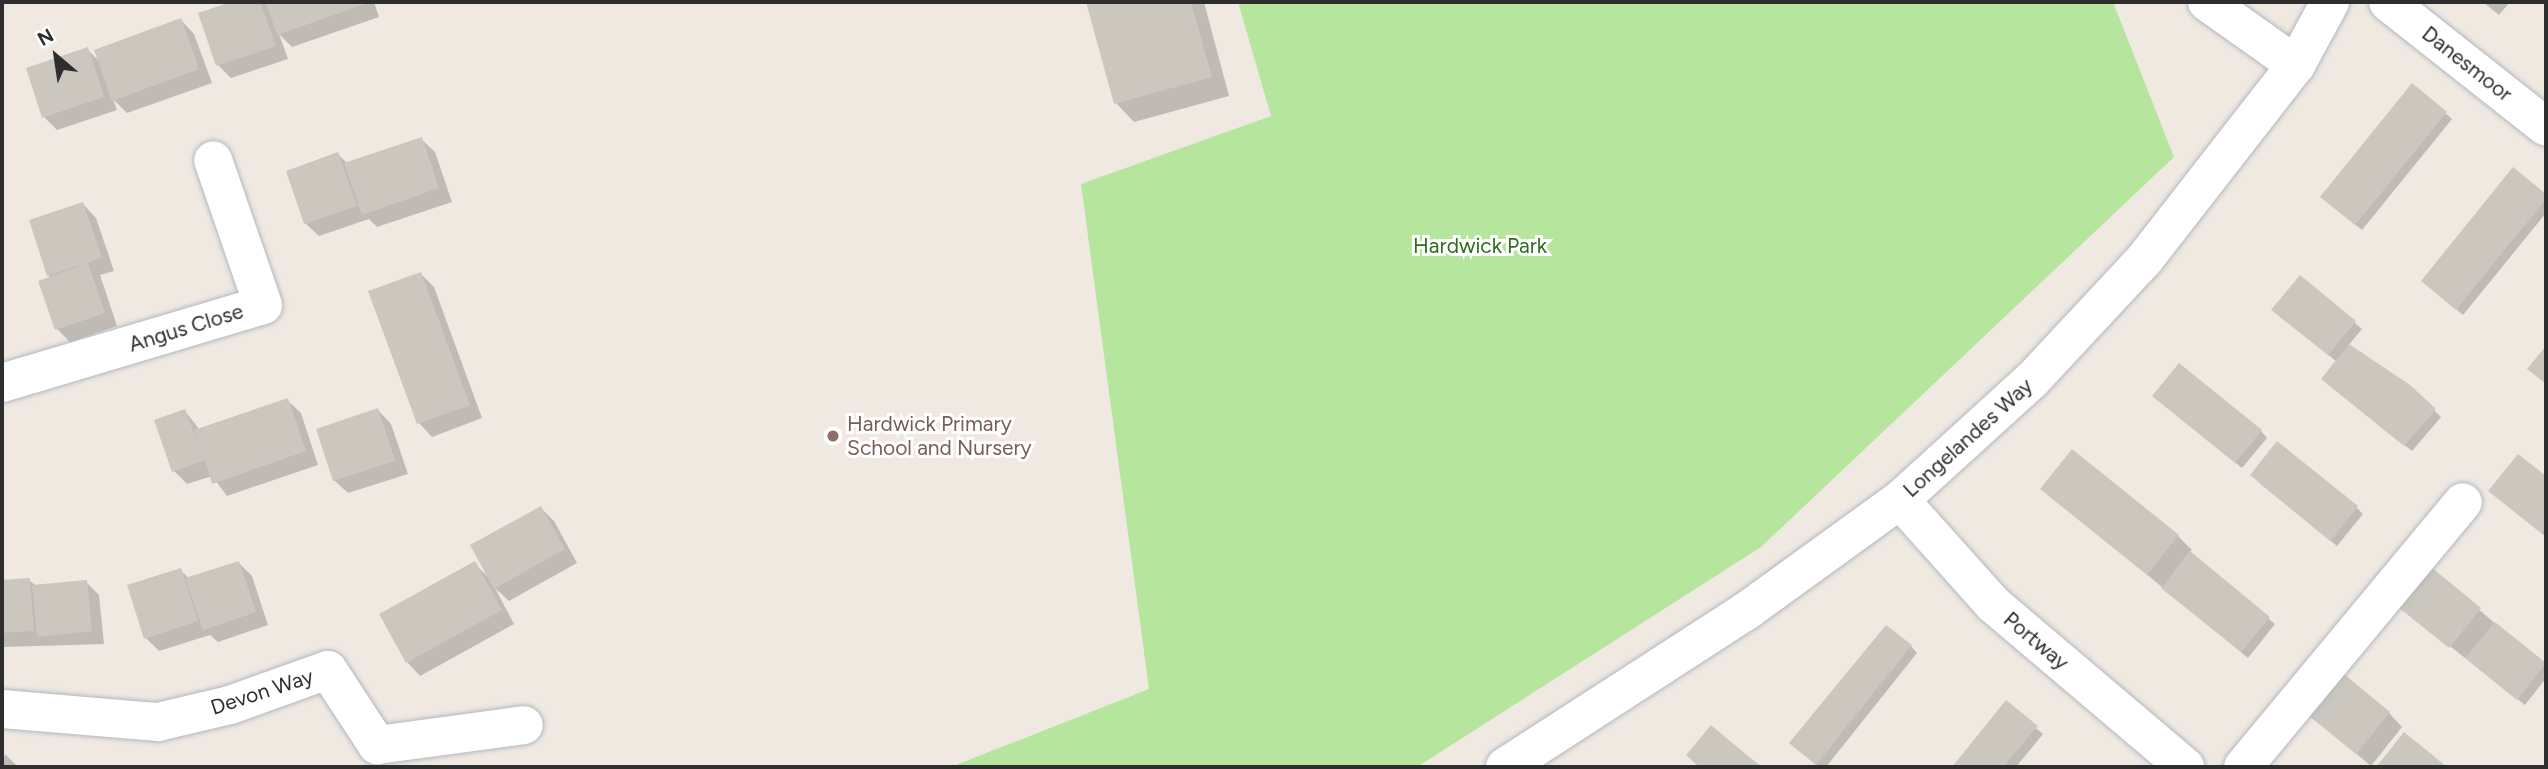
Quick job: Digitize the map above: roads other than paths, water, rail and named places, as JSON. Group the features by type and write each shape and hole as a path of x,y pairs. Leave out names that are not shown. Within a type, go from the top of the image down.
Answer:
{"street":[{"path":"2207,2 2295,65"},
{"name":"Longelandes Way","path":"1505,767 1745,612 1900,500 2040,372 2144,260 2295,65 2330,2"},
{"name":"Danesmoor","path":"2388,2 2546,127"},
{"name":"Angus Close","path":"2,383 262,305 213,160"},
{"name":"Portway","path":"1900,500 1993,604 2185,767"},
{"path":"2243,767 2463,502"},
{"name":"Devon Way","path":"2,709 158,722 230,705 328,670 377,745 524,725"}],"place":[{"name":"Hardwick Primary School and Nursery","path":"833,436"}],"park label":[{"name":"Hardwick Park","path":"1480,246"}]}
